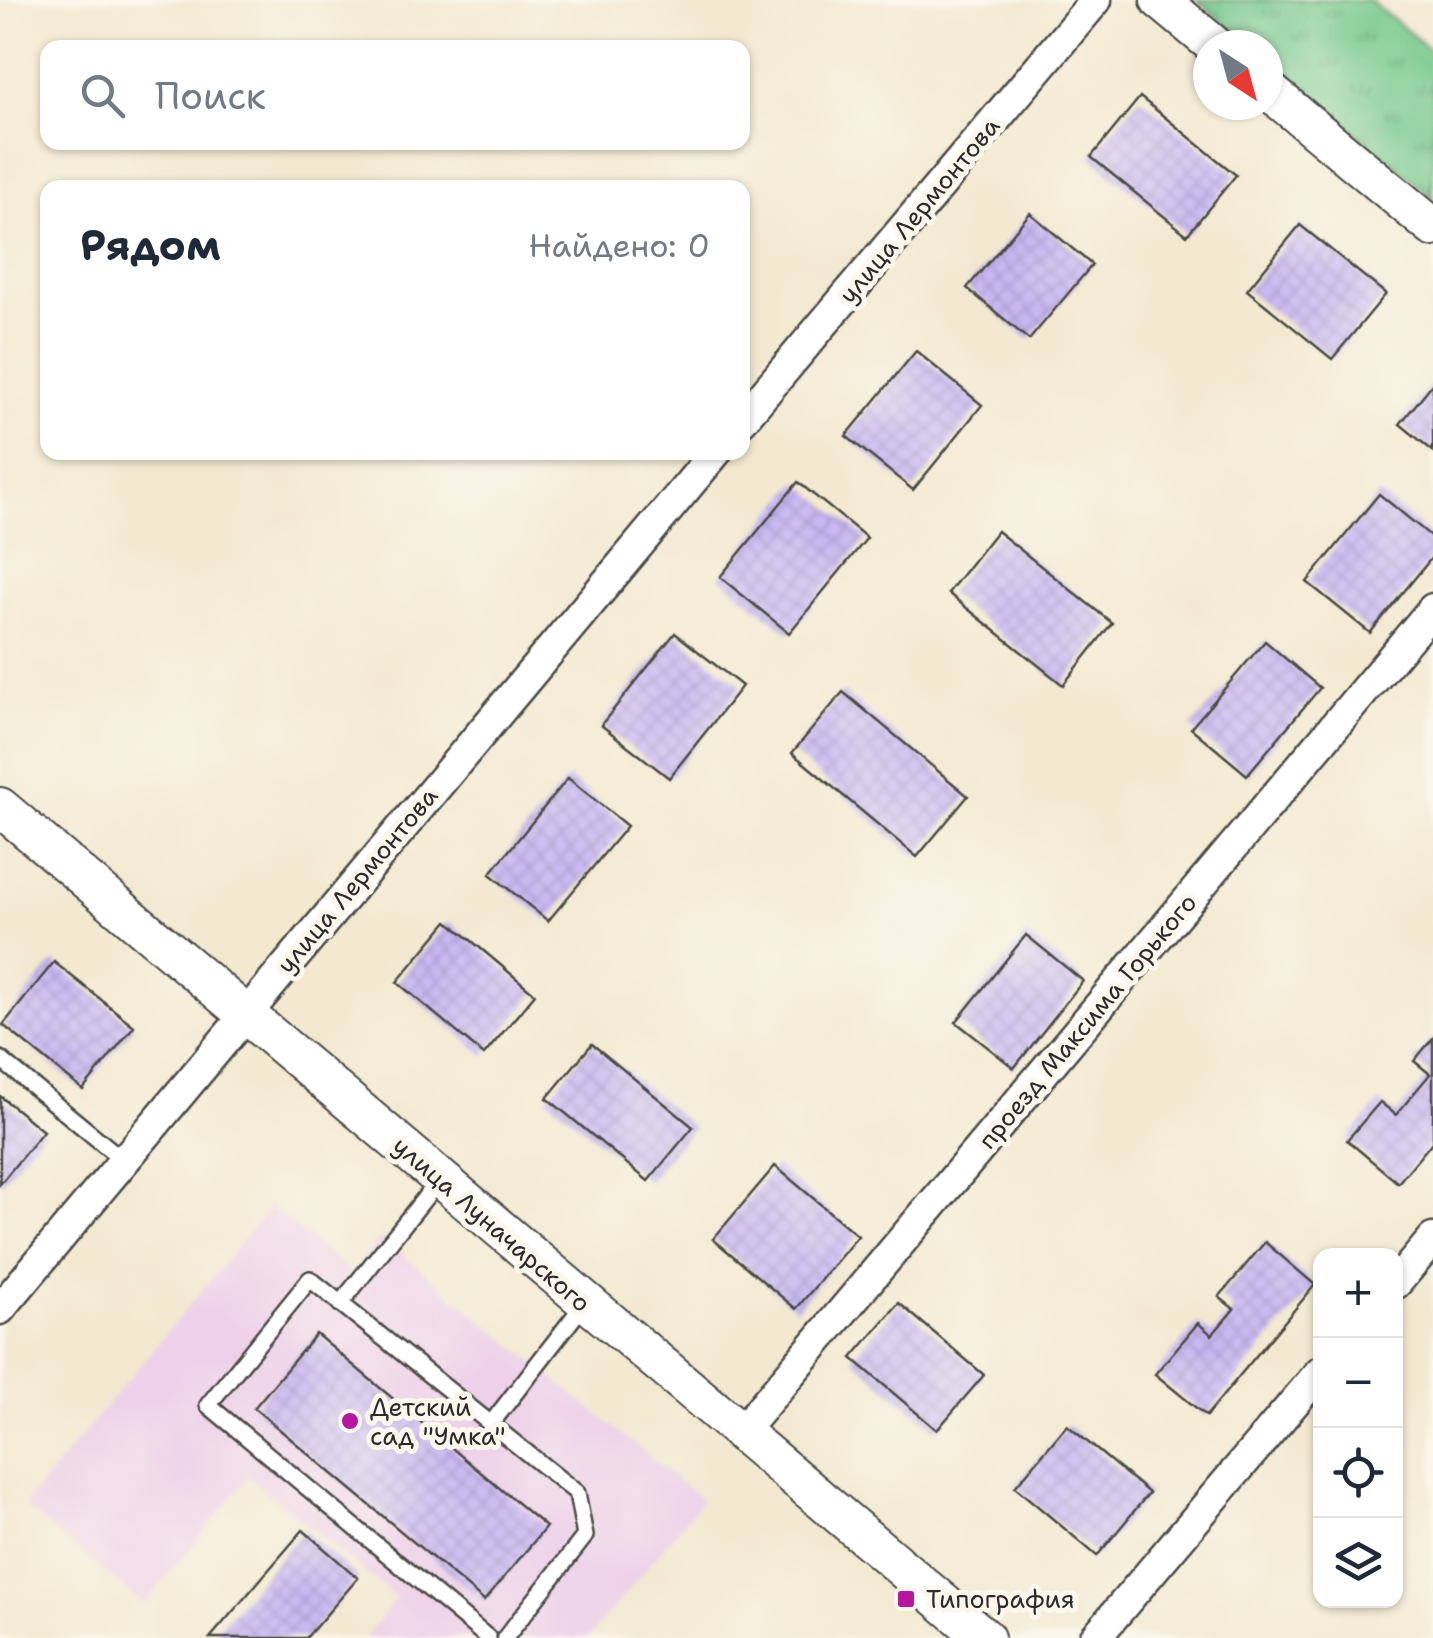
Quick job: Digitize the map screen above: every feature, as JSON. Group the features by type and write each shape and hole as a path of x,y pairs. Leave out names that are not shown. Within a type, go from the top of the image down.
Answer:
{"street":[{"name":"улица Лермонтова","path":"750,411 1096,0"},
{"path":"1160,0 1196,30"},
{"path":"1283,103 1433,228"},
{"name":"улица Лермонтова","path":"0,1309 709,460"},
{"name":"проезд Максима Горького","path":"741,1432 1433,609"},
{"name":"улица Луначарского","path":"0,807 584,1304 986,1638"},
{"path":"1403,1275 1433,1239"},
{"path":"1095,1638 1313,1380"}],"lane":[{"path":"0,1059 123,1160"},
{"path":"340,1304 440,1179"},
{"path":"488,1638 208,1405 310,1279 577,1494 585,1536 504,1638"},
{"path":"490,1425 584,1304"}],"shaded area":[{"name":"Детский сад \"Умка\"","path":"270,1207 351,1273 381,1237 702,1500 589,1638 364,1638 396,1598 249,1477 144,1604 24,1506"}],"green space":[{"path":"1197,0 1369,0 1433,52 1433,198 1283,73 1283,30 1233,30"}],"building":[{"path":"1140,97 1236,175 1187,235 1091,157"},
{"path":"1030,213 1092,265 1029,340 967,288"},
{"path":"1300,225 1386,294 1332,359 1247,290"},
{"path":"916,351 982,405 913,490 846,436"},
{"path":"1433,383 1433,451 1400,424"},
{"path":"798,482 867,538 789,633 720,577"},
{"path":"1379,494 1433,538 1433,556 1370,633 1307,582"},
{"path":"997,531 1112,623 1063,685 948,593"},
{"path":"675,633 742,686 669,778 601,725"},
{"path":"1265,641 1320,688 1247,775 1191,728"},
{"path":"843,692 968,796 917,857 792,753"},
{"path":"568,778 627,826 548,921 490,874"},
{"path":"448,921 535,994 484,1055 397,982"},
{"path":"1026,935 1083,981 1014,1068 956,1022"},
{"path":"54,962 134,1026 83,1090 3,1025"},
{"path":"1433,1038 1433,1141 1398,1183 1347,1140 1380,1102 1396,1115 1430,1074 1414,1061"},
{"path":"592,1044 693,1127 648,1181 547,1098"},
{"path":"0,1096 43,1131 0,1184"},
{"path":"775,1166 858,1236 796,1309 713,1239"},
{"path":"1265,1242 1313,1283 1206,1416 1155,1374 1198,1323 1212,1335 1234,1309 1219,1297"},
{"path":"899,1303 984,1375 937,1430 852,1358"},
{"path":"316,1334 546,1527 484,1601 254,1408"},
{"path":"1067,1425 1149,1493 1097,1556 1015,1487"},
{"path":"303,1530 358,1578 306,1638 210,1638"}],"place":[{"name":"Детский сад \"Умка\"","path":"350,1421"},
{"name":"Типография","path":"906,1599"}]}
